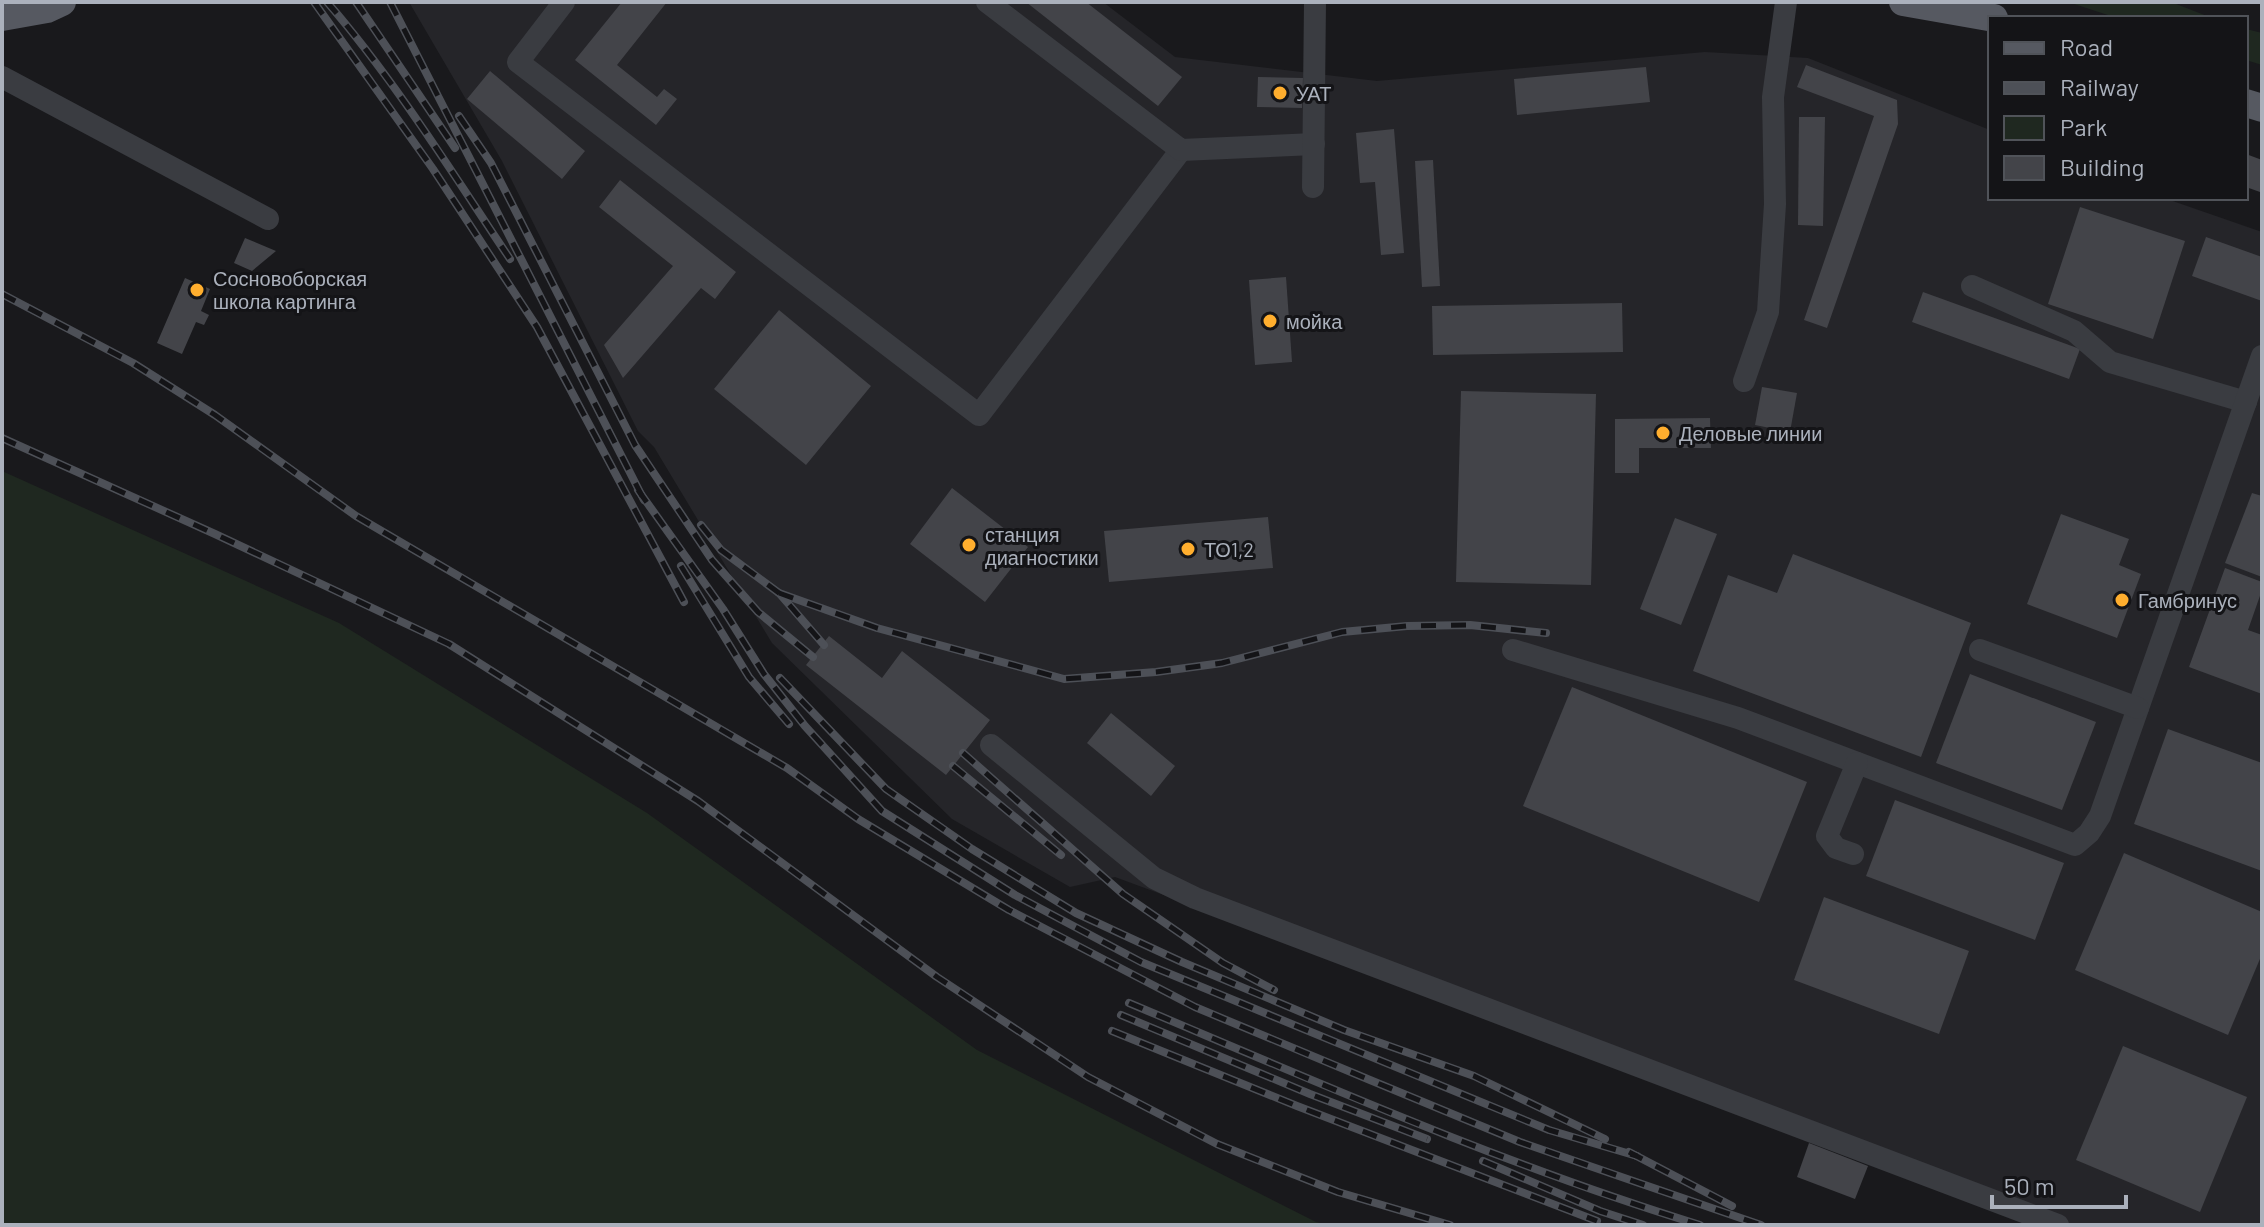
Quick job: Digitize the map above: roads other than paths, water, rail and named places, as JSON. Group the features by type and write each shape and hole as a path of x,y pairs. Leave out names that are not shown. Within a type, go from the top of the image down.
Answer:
{"main road":[{"path":"2,17 47,9 62,2"},
{"path":"1903,2 1987,11"}],"street":[{"path":"564,2 518,62 979,415 1181,150"},
{"path":"987,2 1181,150 1314,144"},
{"path":"1313,187 1315,2"},
{"path":"1744,381 1768,312 1775,204 1773,97 1786,2"},
{"path":"2,77 268,219"},
{"path":"1972,286 2074,331 2110,362 2246,402"},
{"path":"1513,650 1738,718 2075,845 2089,833 2100,816 2262,356"},
{"path":"1980,650 2138,708"},
{"path":"991,745 1154,878 1195,898 2058,1225"},
{"path":"1853,854 1836,848 1827,836 1857,763"}],"railway":[{"path":"314,2 433,169 537,327 684,602"},
{"path":"327,2 400,95 510,259"},
{"path":"356,2 455,148"},
{"path":"390,2 644,500"},
{"path":"459,116 491,163 635,445 712,560 758,612 813,657"},
{"path":"2,294 133,363 215,415 356,516 787,768 858,819 1009,910 1195,1007 1520,1142 1761,1225"},
{"path":"2,438 449,644 698,801 937,977 1088,1077 1217,1144 1338,1192 1450,1225"},
{"path":"638,490 723,609 764,674 805,726 882,811 1015,895 1141,962 1549,1130 1637,1156"},
{"path":"701,525 721,550 779,593 824,645"},
{"path":"681,566 749,677 789,724"},
{"path":"779,593 877,628 1064,679 1222,663 1342,632 1407,626 1470,625 1546,633"},
{"path":"780,678 886,789 972,849 1076,913 1182,962 1344,1030 1474,1076 1605,1139"},
{"path":"963,753 1123,894 1223,963 1274,990"},
{"path":"953,766 1061,855"},
{"path":"1129,1003 1483,1149 1700,1225"},
{"path":"1121,1015 1427,1139"},
{"path":"1112,1031 1597,1221"},
{"path":"1629,1152 1732,1206"},
{"path":"1483,1161 1600,1211 1643,1225"}],"place":[{"name":"УАТ","path":"1280,93"},
{"name":"Сосновоборская школа картинга","path":"197,290"},
{"name":"мойка","path":"1270,321"},
{"name":"Деловые линии","path":"1663,433"},
{"name":"станция диагностики","path":"969,545"},
{"name":"ТО1,2","path":"1188,549"},
{"name":"Гамбринус","path":"2122,600"}]}
